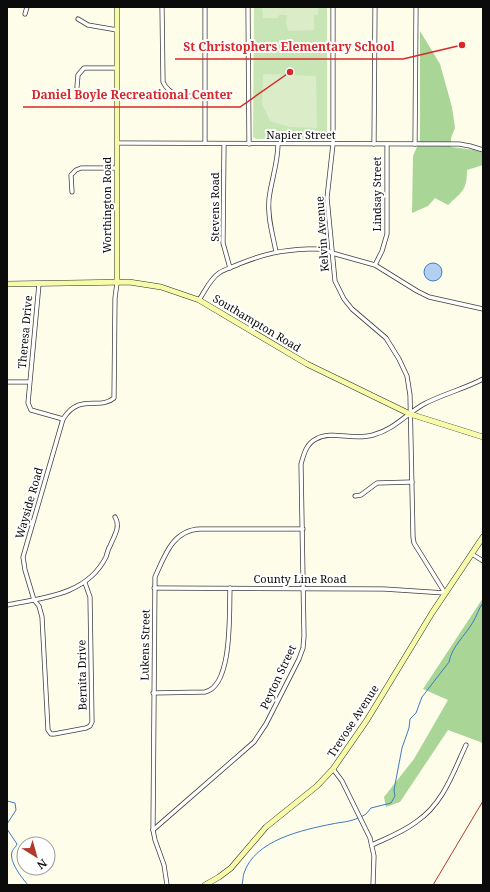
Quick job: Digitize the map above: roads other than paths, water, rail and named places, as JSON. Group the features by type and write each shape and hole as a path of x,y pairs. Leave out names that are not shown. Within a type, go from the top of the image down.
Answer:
{"street":[{"path":"25,14 27,7"},
{"name":"Worthington Road","path":"63,419 78,405 111,401 114,398 115,392 115,298 117,283 117,7"},
{"path":"162,7 163,82 167,89 175,94 183,96 205,96"},
{"path":"205,7 205,143"},
{"path":"248,7 249,144"},
{"name":"Kelvin Avenue","path":"333,7 333,144 327,198 335,282 344,299 352,309 386,338 399,359 407,376 410,395 414,543 445,594"},
{"path":"374,144 375,7"},
{"path":"415,144 416,7"},
{"path":"78,20 88,26 117,30"},
{"path":"77,87 78,75 84,68 117,68"},
{"name":"Napier Street","path":"117,143 386,145 459,144 483,150"},
{"name":"Stevens Road","path":"224,144 223,243 230,268"},
{"path":"276,252 269,213 269,199 278,156 278,144"},
{"name":"Lindsay Street","path":"375,265 387,234 386,145"},
{"path":"72,192 71,175 76,170 80,168 117,168"},
{"path":"199,300 214,278 230,268 264,254 290,250 321,249 375,265 429,297 483,309"},
{"name":"Southampton Road","path":"7,284 129,282 161,287 199,300 307,364 410,414 483,438"},
{"name":"Theresa Drive","path":"39,284 28,403 30,408 63,419"},
{"path":"410,414 425,404 470,386 483,379"},
{"path":"7,382 29,382"},
{"name":"Peyton Street","path":"153,830 249,746 261,733 302,652 304,636 301,464 307,447 317,439 329,435 356,438 373,435 390,429 410,414"},
{"name":"Wayside Road","path":"47,709 42,618 39,606 34,600 25,570 23,557 63,419"},
{"path":"355,496 361,495 377,483 412,482"},
{"path":"7,605 61,594 85,583 95,573 106,557 117,530 118,522 115,517"},
{"name":"Lukens Street","path":"167,885 164,865 154,840 153,830 155,577 172,543 187,530 303,529"},
{"name":"Trevose Avenue","path":"205,885 231,868 266,827 317,786 333,769 367,720 432,613 483,538"},
{"path":"472,554 483,561"},
{"name":"Bernita Drive","path":"47,709 48,730 51,734 86,728 90,726 92,722 90,597 85,583"},
{"name":"County Line Road","path":"154,588 384,588 445,594"},
{"path":"153,693 205,692 212,690 217,685 223,670 227,650 230,588"},
{"path":"372,845 409,827 421,819 444,792 466,745"},
{"path":"333,769 342,781 372,845 374,856 373,885"}],"water":[{"path":"429,263 437,263 442,268 440,279 437,281 429,281 424,276 424,268"}],"waterway":[{"path":"361,817 371,808 391,803 395,796 394,790 402,748 409,728 410,719 416,713 422,697 449,662 453,651 470,627 483,603"},
{"path":"7,801 15,803 16,810 7,824"},
{"path":"242,885 244,873 258,852 281,838 320,826 358,818"},
{"path":"7,829 17,844 12,851 12,860 28,885"}],"railway":[{"path":"433,885 483,801"}],"place":[{"name":"St Christophers Elementary School","path":"462,45"},
{"name":"Daniel Boyle Recreational Center","path":"290,72"}]}
